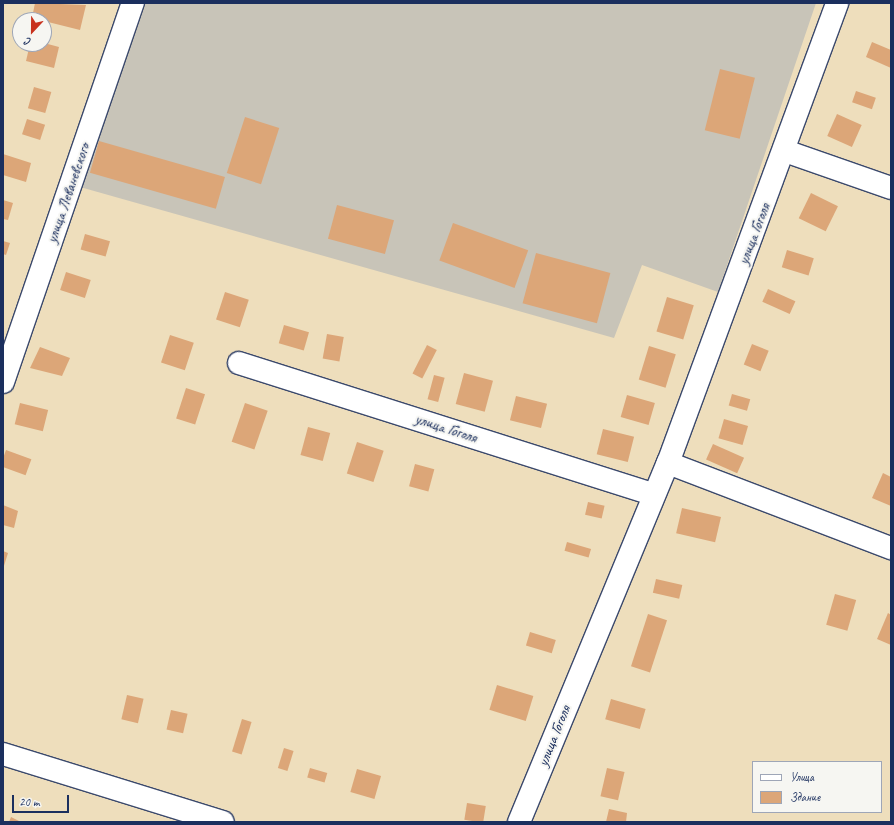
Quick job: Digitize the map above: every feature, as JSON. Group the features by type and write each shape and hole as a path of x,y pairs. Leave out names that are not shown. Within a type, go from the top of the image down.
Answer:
{"street":[{"name":"улица Леваневского","path":"3,382 133,3"},
{"name":"улица Гоголя","path":"519,822 652,494 668,463 785,151 837,3"},
{"path":"785,151 891,188"},
{"name":"улица Гоголя","path":"239,363 652,494"},
{"path":"668,463 891,548"},
{"path":"3,754 223,822"}],"shaded area":[{"path":"146,3 816,3 718,292 642,265 614,338 80,187"}],"building":[{"path":"35,3 86,5 80,30 52,23 52,12 33,12"},
{"path":"872,42 891,50 891,68 866,57"},
{"path":"52,45 59,47 54,68 26,61 28,52 52,52"},
{"path":"720,69 755,78 740,139 705,130"},
{"path":"34,87 51,92 45,113 28,108"},
{"path":"856,91 876,98 872,109 852,102"},
{"path":"837,114 862,125 852,147 827,136"},
{"path":"245,117 279,128 261,184 227,173"},
{"path":"27,119 45,125 40,140 22,134"},
{"path":"99,141 225,177 216,209 90,173"},
{"path":"3,154 31,163 26,182 3,175"},
{"path":"811,193 838,206 826,231 799,218"},
{"path":"3,200 13,203 8,220 3,219"},
{"path":"337,205 394,220 385,254 328,239"},
{"path":"453,223 528,250 514,288 439,261"},
{"path":"85,234 110,241 106,257 81,249"},
{"path":"3,241 10,243 6,255 3,254"},
{"path":"787,250 814,258 809,275 782,267"},
{"path":"536,253 610,273 597,323 523,303"},
{"path":"66,272 91,280 85,298 60,290"},
{"path":"768,289 795,301 790,314 762,302"},
{"path":"225,292 249,300 240,327 216,320"},
{"path":"667,297 694,305 683,340 656,331"},
{"path":"284,325 309,332 304,350 279,343"},
{"path":"327,334 344,337 339,362 323,359"},
{"path":"170,335 194,343 185,370 161,363"},
{"path":"752,344 769,351 760,371 744,364"},
{"path":"427,345 437,350 422,379 412,374"},
{"path":"649,346 676,354 666,388 639,379"},
{"path":"40,347 70,358 62,376 30,368"},
{"path":"464,373 493,381 485,412 456,404"},
{"path":"434,375 445,378 438,402 428,399"},
{"path":"186,388 205,394 195,425 176,418"},
{"path":"732,394 750,399 747,411 729,406"},
{"path":"627,395 655,403 649,425 621,417"},
{"path":"516,396 547,404 541,428 510,420"},
{"path":"20,403 48,410 43,431 15,424"},
{"path":"245,403 268,411 254,450 232,442"},
{"path":"724,419 748,426 743,445 718,438"},
{"path":"308,427 330,433 323,461 300,455"},
{"path":"603,429 634,437 628,462 597,454"},
{"path":"357,442 384,451 373,482 347,473"},
{"path":"713,444 744,458 737,473 706,460"},
{"path":"6,450 31,459 26,475 3,467 3,458"},
{"path":"415,464 434,469 428,491 409,486"},
{"path":"883,473 891,477 891,506 872,498"},
{"path":"588,502 605,506 602,518 585,515"},
{"path":"3,505 18,511 14,528 3,525"},
{"path":"682,508 721,517 715,542 676,533"},
{"path":"567,542 591,549 589,558 565,551"},
{"path":"3,551 8,553 3,569"},
{"path":"656,579 682,585 679,599 653,593"},
{"path":"835,594 856,600 847,631 826,625"},
{"path":"888,613 891,615 891,645 877,639"},
{"path":"648,614 667,620 650,672 631,666"},
{"path":"530,632 556,640 552,653 526,645"},
{"path":"497,685 533,696 526,721 489,710"},
{"path":"127,695 144,699 138,723 121,719"},
{"path":"611,699 646,709 640,729 605,719"},
{"path":"171,710 188,714 183,733 167,729"},
{"path":"242,719 252,722 242,754 232,752"},
{"path":"284,748 294,751 287,771 278,768"},
{"path":"310,768 327,773 325,783 307,778"},
{"path":"607,768 625,772 618,800 600,796"},
{"path":"357,769 381,776 374,799 350,792"},
{"path":"467,803 486,806 483,822 464,820"},
{"path":"609,809 627,813 626,822 606,822"},
{"path":"11,817 21,822 9,822"}]}
